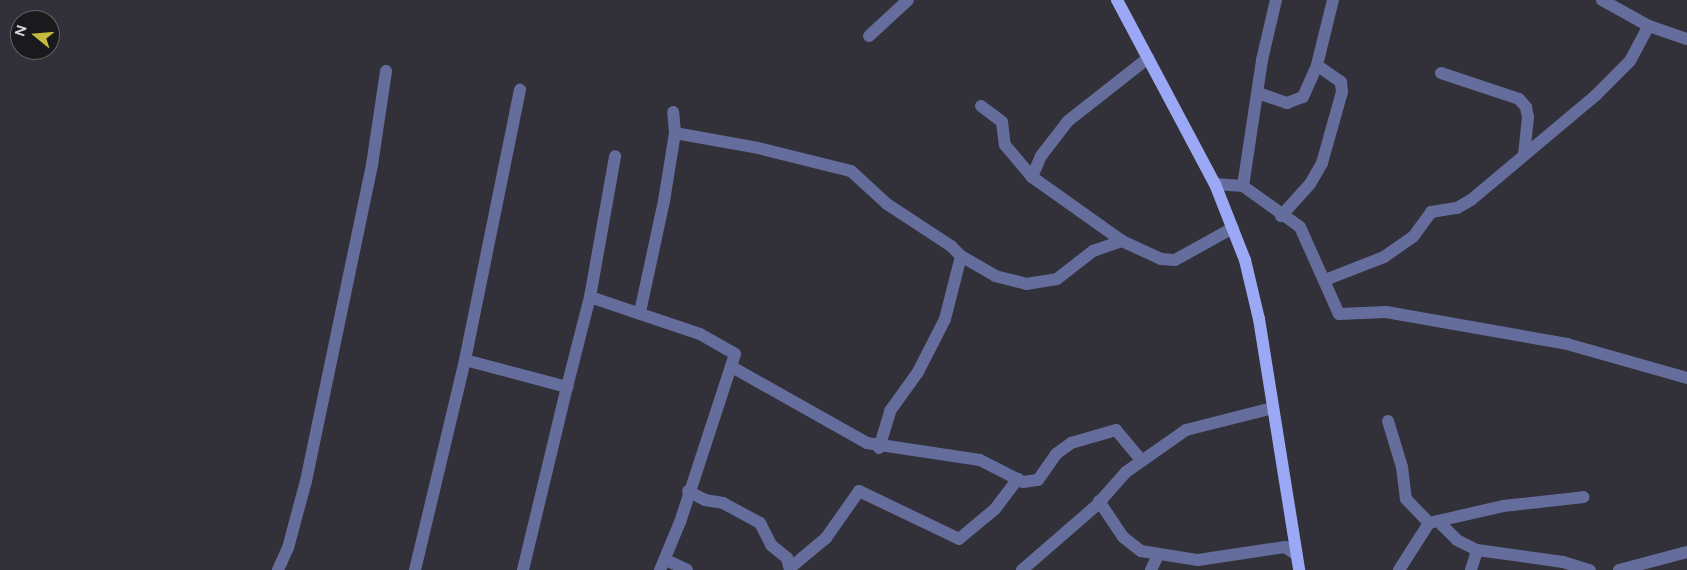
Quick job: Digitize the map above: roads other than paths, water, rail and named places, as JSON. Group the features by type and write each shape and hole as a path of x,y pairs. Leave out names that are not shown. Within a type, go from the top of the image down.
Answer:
{"main road":[{"path":"1117,0 1215,184 1253,288 1299,570"}],"street":[{"path":"869,36 908,0"},
{"path":"1243,186 1276,0"},
{"path":"1258,93 1277,101 1297,102 1317,65 1333,0"},
{"path":"1602,0 1648,26 1687,39"},
{"path":"1326,280 1384,257 1413,237 1431,212 1464,205 1560,128 1624,66 1640,46 1648,26"},
{"path":"1032,177 1042,156 1068,121 1148,58"},
{"path":"1281,216 1310,184 1322,163 1342,92 1341,82 1317,65"},
{"path":"278,570 293,533 306,481 372,165 386,71"},
{"path":"1441,73 1519,99 1526,107 1528,117 1524,155"},
{"path":"415,570 464,360 520,90"},
{"path":"981,106 1002,122 1005,145 1032,177 1122,241 1162,258 1175,260 1232,228"},
{"path":"640,312 675,133 674,112"},
{"path":"675,133 758,148 851,171 887,204 951,246 961,256 995,276 1026,284 1042,284 1074,269 1098,247 1122,241"},
{"path":"523,570 590,297 615,156"},
{"path":"1215,184 1243,186 1281,216 1300,227 1326,280 1333,310 1339,314 1386,312 1567,344 1687,378"},
{"path":"879,448 890,412 918,372 945,319 961,256"},
{"path":"590,297 640,312 733,351 732,368 663,565 687,570"},
{"path":"464,360 567,387"},
{"path":"732,368 879,448 980,460 1018,479 1031,483 1038,480 1056,454 1071,443 1116,430 1141,460"},
{"path":"1022,570 1099,502 1141,460 1186,430 1273,408"},
{"path":"1388,421 1402,467 1406,498 1457,540 1477,550 1564,562 1590,570"},
{"path":"790,569 826,538 859,491 959,539 995,509 1018,479"},
{"path":"688,491 704,500 724,503 760,523 771,545 788,558 790,569"},
{"path":"1399,570 1434,522 1503,506 1584,497"},
{"path":"1099,502 1123,537 1141,551 1198,560 1285,547 1297,555"},
{"path":"1471,570 1477,550"},
{"path":"1619,570 1687,552"},
{"path":"1152,570 1158,555"}]}
